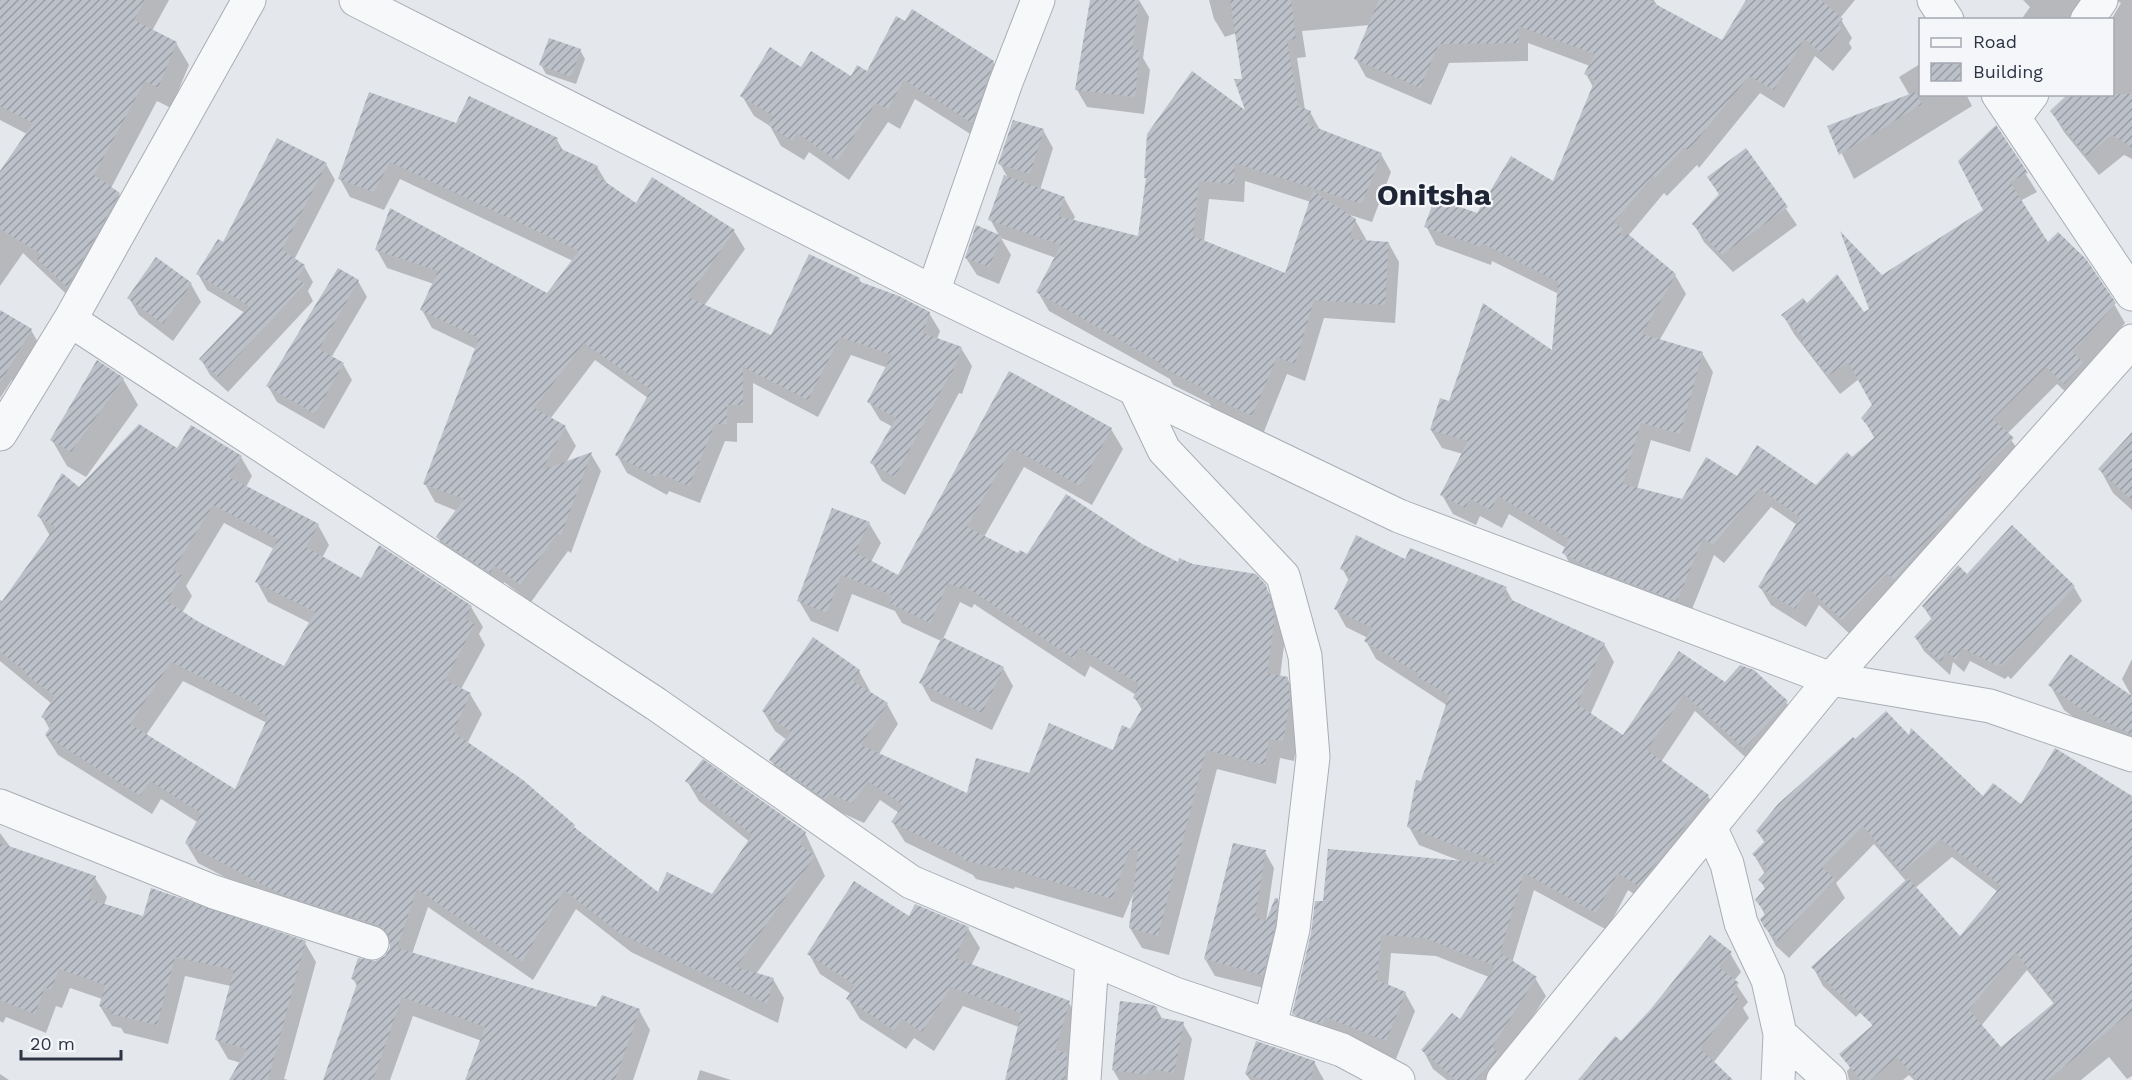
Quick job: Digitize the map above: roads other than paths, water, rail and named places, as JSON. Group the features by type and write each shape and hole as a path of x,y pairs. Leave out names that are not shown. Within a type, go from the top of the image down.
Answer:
{"street":[{"path":"0,434 70,320 249,0"},
{"path":"356,0 933,292 1399,516 1831,679 1990,706 2132,755"},
{"path":"933,292 1006,82 1038,0"},
{"path":"1934,0 1946,18"},
{"path":"2088,18 2101,0"},
{"path":"2014,102 2132,294"},
{"path":"70,320 656,704 911,882 1175,994 1342,1050 1398,1080"},
{"path":"1503,1080 1831,679 2132,341"},
{"path":"1135,389 1164,450 1283,576 1305,656 1313,757 1293,929 1270,1026"},
{"path":"0,806 214,892 372,943"},
{"path":"1710,827 1727,864 1741,923 1768,980 1780,1034 1778,1080"},
{"path":"1084,1080 1092,959"},
{"path":"1780,1034 1830,1080"}],"district":[{"name":"Onitsha","path":"1434,195"}]}
